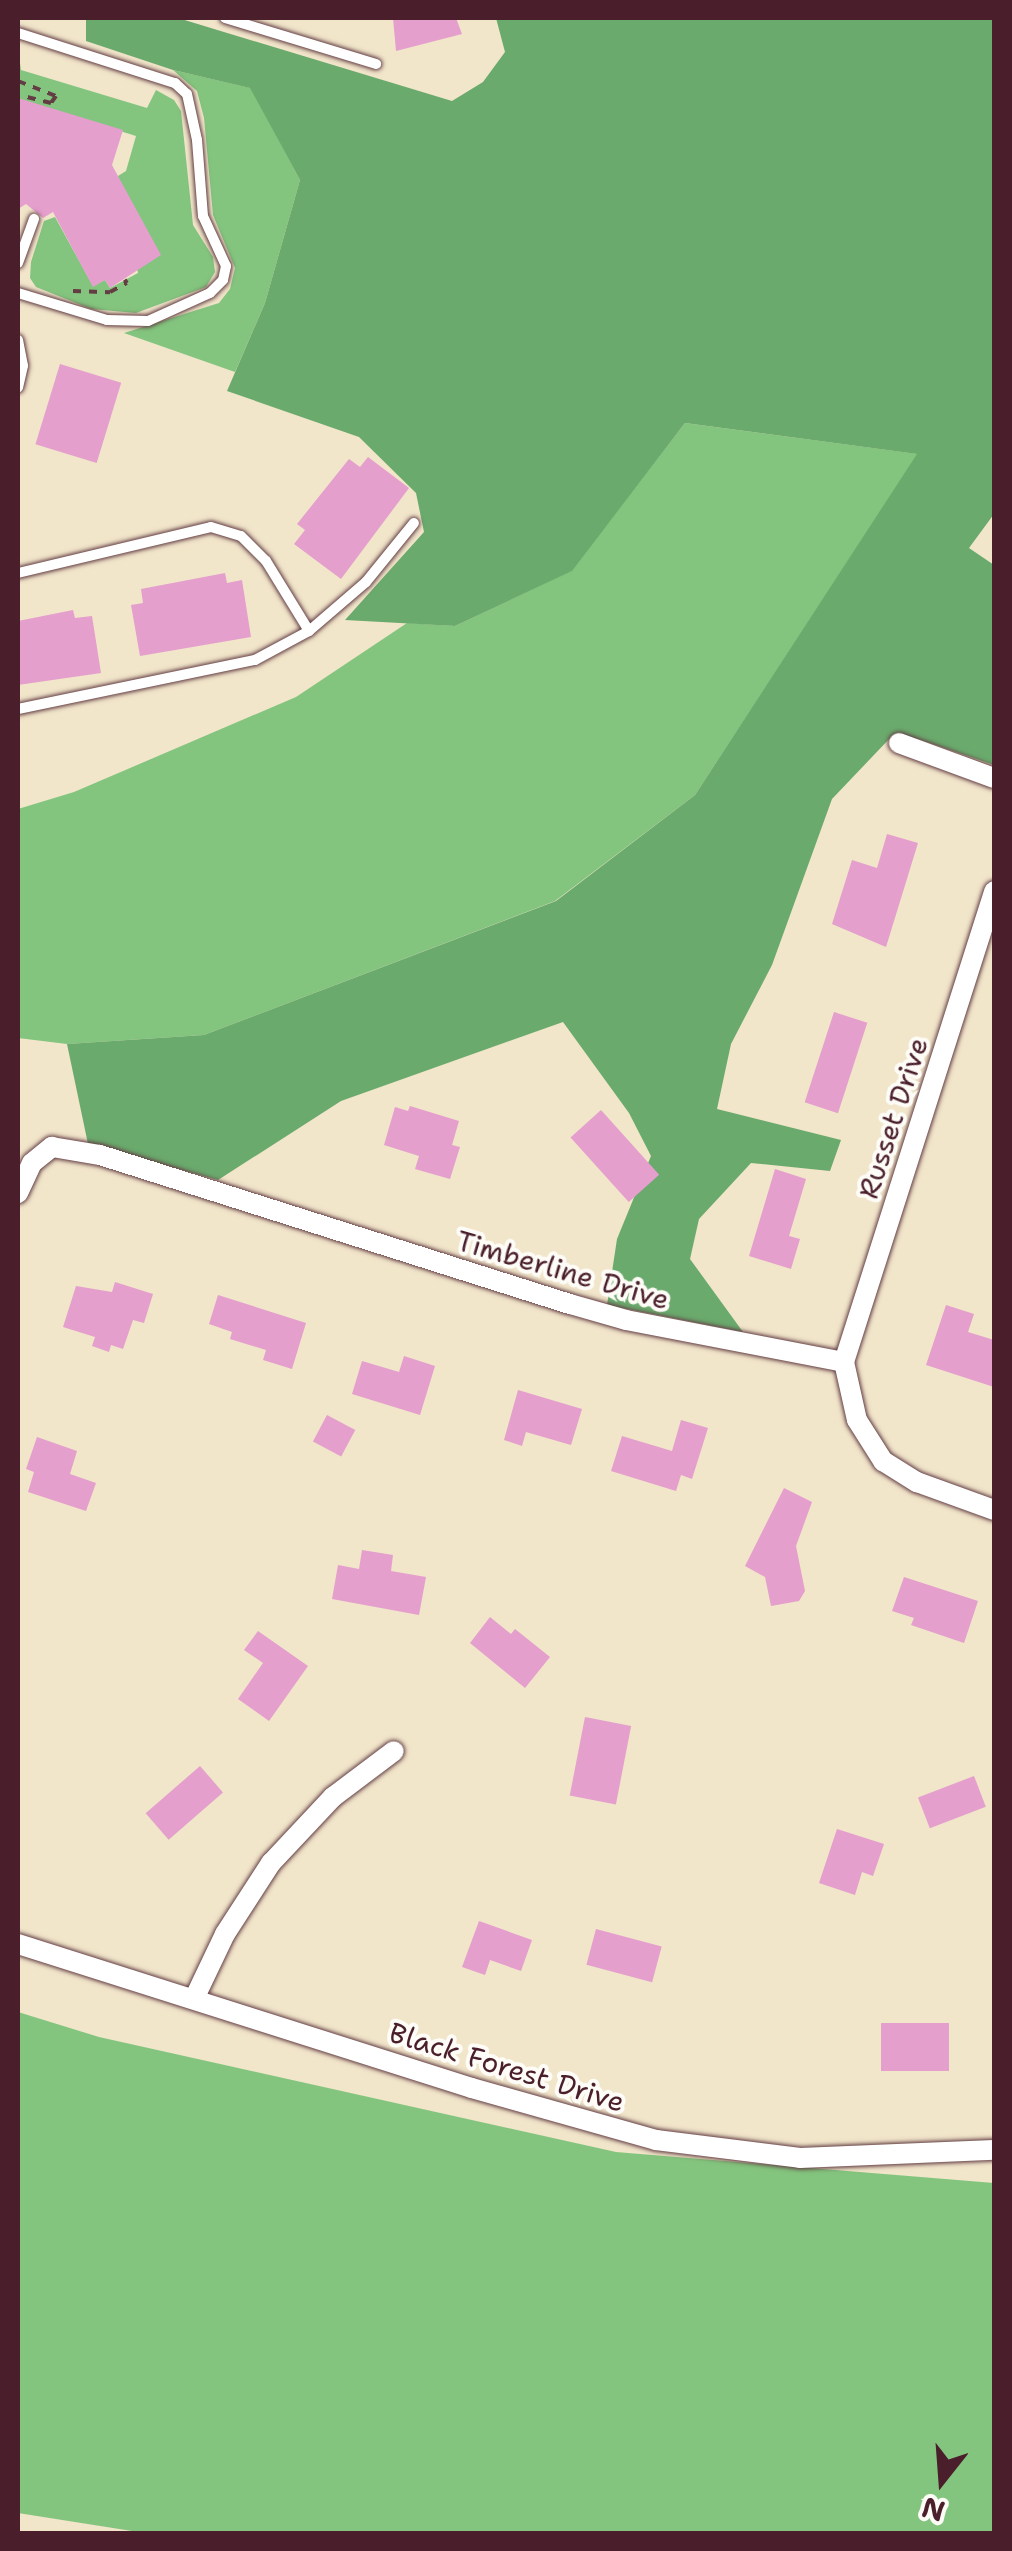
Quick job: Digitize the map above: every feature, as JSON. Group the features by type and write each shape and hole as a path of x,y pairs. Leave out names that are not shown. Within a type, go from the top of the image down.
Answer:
{"street":[{"path":"899,743 994,778"},
{"name":"Russet Drive","path":"844,1362 994,891"},
{"name":"Timberline Drive","path":"18,1193 32,1163 52,1147 100,1155 626,1320 844,1362"},
{"path":"844,1362 857,1420 884,1461 917,1482 994,1510"},
{"path":"194,1999 224,1934 271,1863 334,1797 394,1752"},
{"name":"Black Forest Drive","path":"18,1944 472,2088 656,2140 800,2158 994,2150"}],"lane":[{"path":"225,18 376,64"},
{"path":"18,33 160,78 187,94 197,140 202,216 226,266 223,280 210,293 148,322 107,320 18,293"},
{"path":"18,263 34,219"},
{"path":"18,340 23,366 18,387"},
{"path":"18,708 255,660 310,630 366,582 414,524"},
{"path":"18,573 211,527 241,536 266,561 310,630"}],"path":[{"path":"18,81 56,96 51,104 18,95"},
{"path":"68,292 110,292 127,283 125,280"}],"green space":[{"path":"86,18 178,18 452,101 483,82 505,52 496,18 994,18 994,514 969,548 994,565 994,765 918,739 892,736 832,799 772,965 731,1044 717,1109 841,1140 830,1171 751,1163 699,1219 690,1259 743,1332 607,1305 617,1239 651,1156 629,1113 563,1022 341,1101 218,1180 88,1144 67,1044 204,1035 556,901 695,795 917,454 685,423 572,571 455,626 345,620 424,532 416,493 359,437 227,391 265,303 300,180 250,88 173,70 86,41"},
{"path":"18,49 21,70 147,108 156,90 174,100 181,111 193,225 213,257 215,272 206,287 136,313 91,309 36,287 30,278 31,262 44,221 55,217 93,286 105,280 110,288 138,273 118,176 126,171 136,136 18,99"},
{"path":"173,70 251,88 300,180 265,303 235,372 124,333 219,303 230,289 235,268 213,215 204,118 197,91"},
{"path":"685,423 918,454 695,795 555,901 204,1035 67,1044 18,1038 18,809 74,792 296,697 407,623 455,626 571,571"},
{"path":"18,2012 99,2037 616,2152 994,2183 994,2533 151,2534 18,2513"}],"building":[{"path":"393,18 456,18 462,34 396,51"},
{"path":"18,98 123,130 112,165 161,255 110,288 105,280 93,287 53,212 43,218 26,204 18,209"},
{"path":"60,364 121,383 97,463 35,444"},
{"path":"368,457 409,488 341,579 294,544 305,530 297,524 349,459 360,467"},
{"path":"225,573 227,583 242,580 251,637 140,656 131,605 143,603 141,589"},
{"path":"73,610 75,618 92,616 101,673 18,685 18,621"},
{"path":"887,834 918,843 886,947 832,924 852,860 877,868"},
{"path":"834,1012 867,1023 838,1113 805,1102"},
{"path":"410,1106 459,1121 452,1145 460,1147 450,1179 415,1169 419,1156 384,1145 395,1107 408,1111"},
{"path":"601,1110 659,1175 629,1202 571,1137"},
{"path":"775,1169 806,1179 789,1236 800,1239 791,1269 749,1256"},
{"path":"115,1282 153,1294 144,1323 133,1320 123,1349 111,1345 109,1352 92,1346 95,1337 63,1327 76,1286 112,1292"},
{"path":"218,1295 306,1323 292,1369 263,1360 266,1350 230,1339 232,1332 209,1324"},
{"path":"946,1305 974,1314 968,1332 994,1340 994,1387 926,1365"},
{"path":"404,1356 435,1366 420,1415 352,1394 362,1361 399,1372"},
{"path":"518,1390 582,1409 571,1445 526,1432 522,1446 504,1440"},
{"path":"327,1415 355,1430 341,1457 313,1441"},
{"path":"681,1420 708,1428 692,1479 681,1475 676,1491 611,1471 622,1436 672,1451"},
{"path":"37,1437 77,1451 70,1474 96,1483 86,1511 28,1492 34,1472 26,1469"},
{"path":"784,1488 812,1502 796,1546 805,1591 799,1601 771,1606 765,1577 745,1566"},
{"path":"362,1550 393,1555 391,1571 426,1577 419,1615 332,1599 338,1565 359,1569"},
{"path":"904,1577 978,1601 964,1643 911,1625 914,1618 892,1611"},
{"path":"490,1617 511,1634 515,1629 550,1657 525,1688 470,1643"},
{"path":"258,1631 308,1666 269,1721 238,1699 263,1663 244,1650"},
{"path":"585,1717 631,1726 616,1804 570,1796"},
{"path":"200,1766 223,1792 169,1840 146,1813"},
{"path":"974,1776 986,1807 930,1828 918,1798"},
{"path":"837,1829 884,1844 873,1876 862,1872 855,1895 819,1883"},
{"path":"479,1921 532,1940 521,1971 490,1960 485,1975 462,1967"},
{"path":"596,1929 662,1947 652,1982 586,1965"},
{"path":"881,2023 949,2023 949,2071 881,2071"}]}
